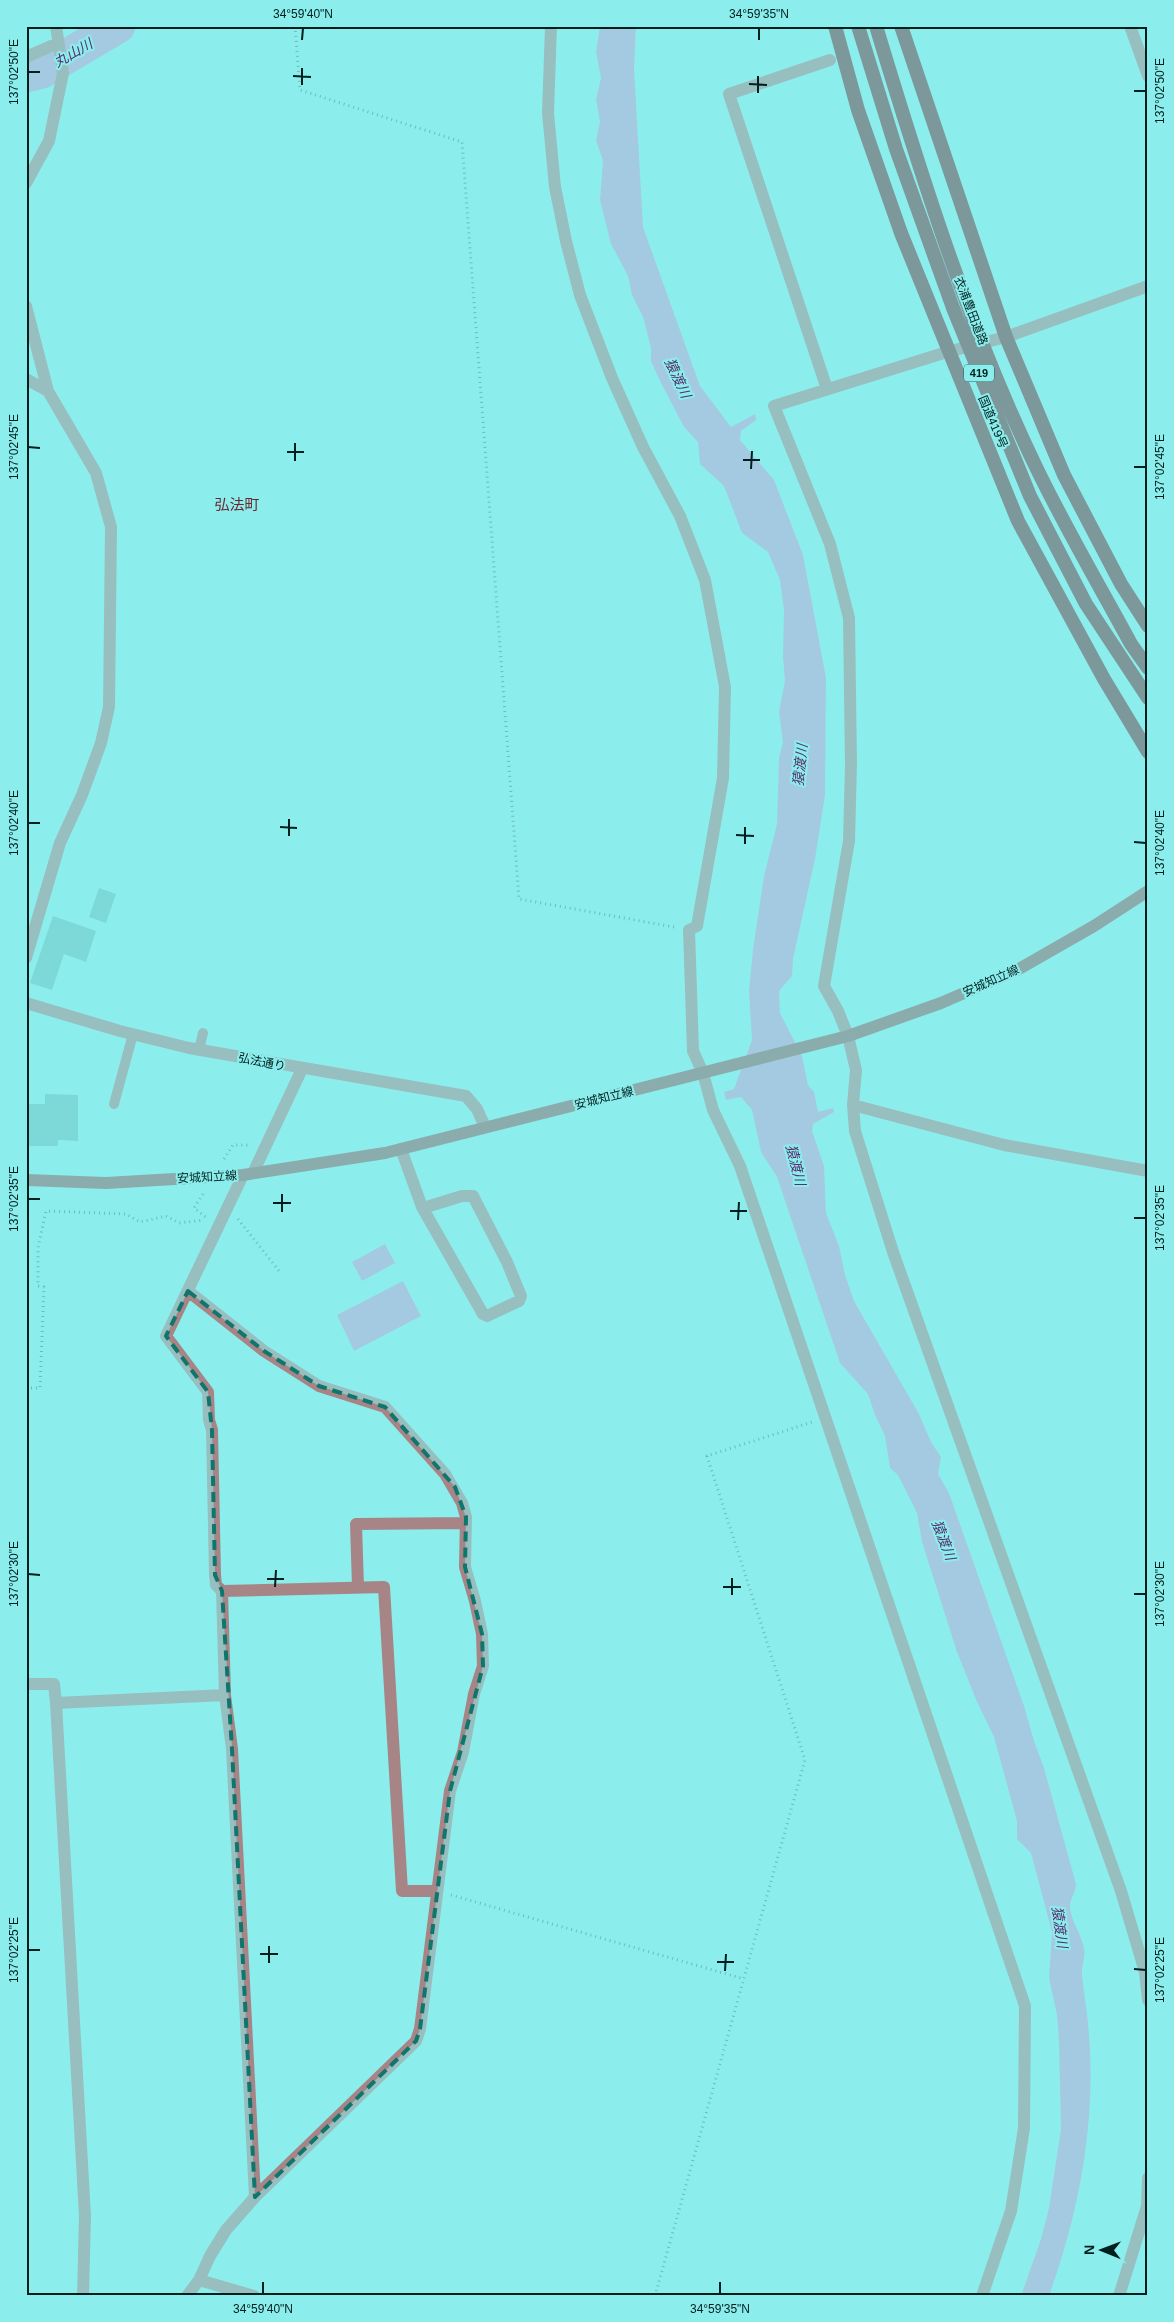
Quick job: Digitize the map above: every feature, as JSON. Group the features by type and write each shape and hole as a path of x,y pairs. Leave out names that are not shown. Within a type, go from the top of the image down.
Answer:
{"highway":[{"name":"国道419号","path":"835,26 858,110 901,233 947,352 1018,521 1104,679 1148,752"},
{"name":"衣浦豊田道路","path":"858,26 896,149 953,308 1030,496 1086,604 1148,698"},
{"name":"衣浦豊田道路","path":"876,26 902,114 976,328 1036,467 1131,644 1148,668"},
{"path":"901,26 1006,337 1064,475 1121,584 1148,626"}],"main road":[{"name":"安城知立線","path":"26,1180 106,1183 248,1174 385,1154 703,1073 716,1068 842,1038 941,1003 1017,970 1094,926 1148,891"}],"street":[{"path":"26,183 49,141 63,74 56,26"},
{"path":"551,26 548,113 555,187 580,295 612,378 643,447 680,516 705,580 725,687 723,778 697,926 689,930 693,1051 703,1073 713,1110 740,1166 1025,2006 1024,2128 1011,2211 982,2296"},
{"path":"1130,26 1148,75"},
{"path":"26,57 58,43"},
{"path":"827,389 729,94 830,60"},
{"path":"1148,286 1006,337 947,352 774,406 830,544 849,618 851,764 849,841 824,986 838,1011 842,1038 856,1070 853,1105 856,1130 893,1252 1121,1891 1145,1972 1148,2000"},
{"path":"26,306 48,391 96,473 111,527 108,707 101,742 82,795 60,843 26,958"},
{"path":"26,379 48,391"},
{"name":"弘法通り","path":"26,1003 133,1034 199,1050 466,1096 477,1109 485,1127"},
{"path":"255,2197 232,1748 225,1695 222,1591 216,1585 215,1575 212,1430 208,1420 208,1392 166,1336 248,1174 266,1145 302,1069"},
{"path":"853,1105 1004,1145 1148,1171"},
{"path":"401,1149 423,1208 482,1314 487,1316 519,1301 521,1296 507,1262 473,1196 462,1196 423,1208"},
{"path":"187,2296 199,2280 210,2256 226,2230 255,2197 416,2041 420,2028 450,1791 463,1752 474,1694 483,1666 482,1634 465,1567 464,1523 466,1517 454,1487 385,1407 319,1386 264,1352 188,1292"},
{"path":"358,1587 356,1524 464,1523"},
{"path":"222,1591 384,1587 402,1890 436,1891"},
{"path":"26,1684 54,1684 56,1703 83,2187 83,2296"},
{"path":"56,1703 225,1695"},
{"path":"1119,2296 1147,2206 1148,2178"},
{"path":"199,2280 254,2296"}],"lane":[{"path":"199,1050 203,1033"},
{"path":"114,1104 133,1034"}],"path":[{"path":"295,26 300,90 462,142 519,899 689,930"},
{"path":"224,1159 233,1145 266,1145"},
{"path":"26,1388 40,1388 44,1286 38,1286 38,1248 46,1211 126,1214 140,1222 166,1216 179,1223 209,1220"},
{"path":"655,2296 805,1760 706,1456 825,1418"},
{"path":"436,1891 744,1979"}],"highlighted area":[{"path":"188,1291 264,1351 319,1386 385,1407 455,1487 466,1517 465,1567 482,1634 483,1666 450,1791 420,2029 416,2041 255,2197 222,1591 215,1575 212,1430 208,1392 166,1336"}],"water":[{"name":"猿渡川","path":"600,26 636,26 634,68 643,227 700,386 731,427 755,414 756,420 741,431 740,440 774,480 803,555 826,678 825,795 815,859 793,959 792,976 779,991 780,1013 802,1056 808,1085 814,1092 818,1112 833,1108 834,1112 813,1124 812,1131 824,1166 826,1213 839,1246 845,1275 854,1301 919,1414 931,1442 941,1457 938,1474 949,1493 1024,1706 1044,1768 1076,1884 1070,1906 1072,1917 1083,1943 1084,1952 1082,1975 1089,2035 1091,2068 1090,2102 1083,2167 1077,2200 1060,2264 1049,2296 1021,2296 1041,2239 1049,2208 1061,2129 1057,2015 1049,1978 1052,1932 1031,1853 1017,1839 1017,1821 994,1737 977,1702 957,1652 922,1542 917,1513 898,1475 890,1468 885,1436 868,1394 840,1363 777,1177 761,1152 752,1110 741,1097 726,1100 724,1092 734,1089 752,1040 749,991 753,949 764,876 777,824 779,758 783,742 779,712 785,680 783,657 784,610 780,580 768,552 742,533 724,486 700,464 698,442 684,427 659,379 651,361 651,348 643,317 632,295 628,276 611,244 600,200 603,161 596,140 600,122 596,99 601,78 596,52"},
{"path":"385,1244 395,1263 362,1281 352,1262"},
{"path":"403,1281 421,1316 354,1351 337,1315"}],"building":[{"path":"99,888 116,894 106,923 89,917"},
{"path":"53,916 96,931 86,962 64,954 52,990 30,983"},
{"path":"45,1094 78,1095 78,1141 58,1140 58,1146 26,1146 26,1104 45,1104"}],"waterway":[{"name":"丸山川","path":"26,75 42,71 118,26"}],"district":[{"name":"弘法町","path":"237,504"}]}
